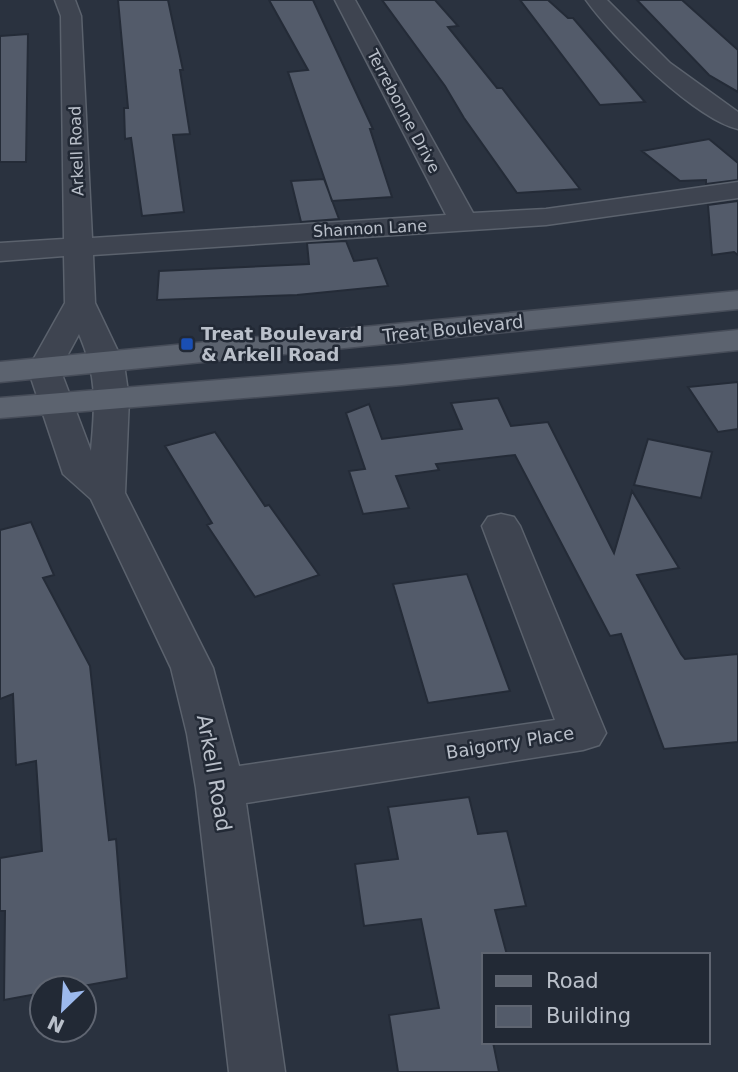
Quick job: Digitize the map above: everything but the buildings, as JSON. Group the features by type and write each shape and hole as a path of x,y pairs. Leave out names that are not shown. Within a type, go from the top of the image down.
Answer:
{"main road":[{"name":"Treat Boulevard","path":"0,372 108,364 738,300"},
{"path":"0,408 416,373 738,340"}],"street":[{"name":"Arkell Road","path":"65,0 71,16 80,303 108,364 112,399 106,493"},
{"name":"Terrebonne Drive","path":"345,0 464,223"},
{"path":"596,0 670,78 704,104 738,122"},
{"name":"Shannon Lane","path":"0,252 464,223 632,207 738,190"},
{"name":"Arkell Road","path":"80,303 44,369 81,474 106,493 192,668 220,788 257,1072"},
{"name":"Baigorry Place","path":"220,788 583,733 500,526"}],"place":[{"name":"Treat Boulevard & Arkell Road","path":"187,344"}]}
